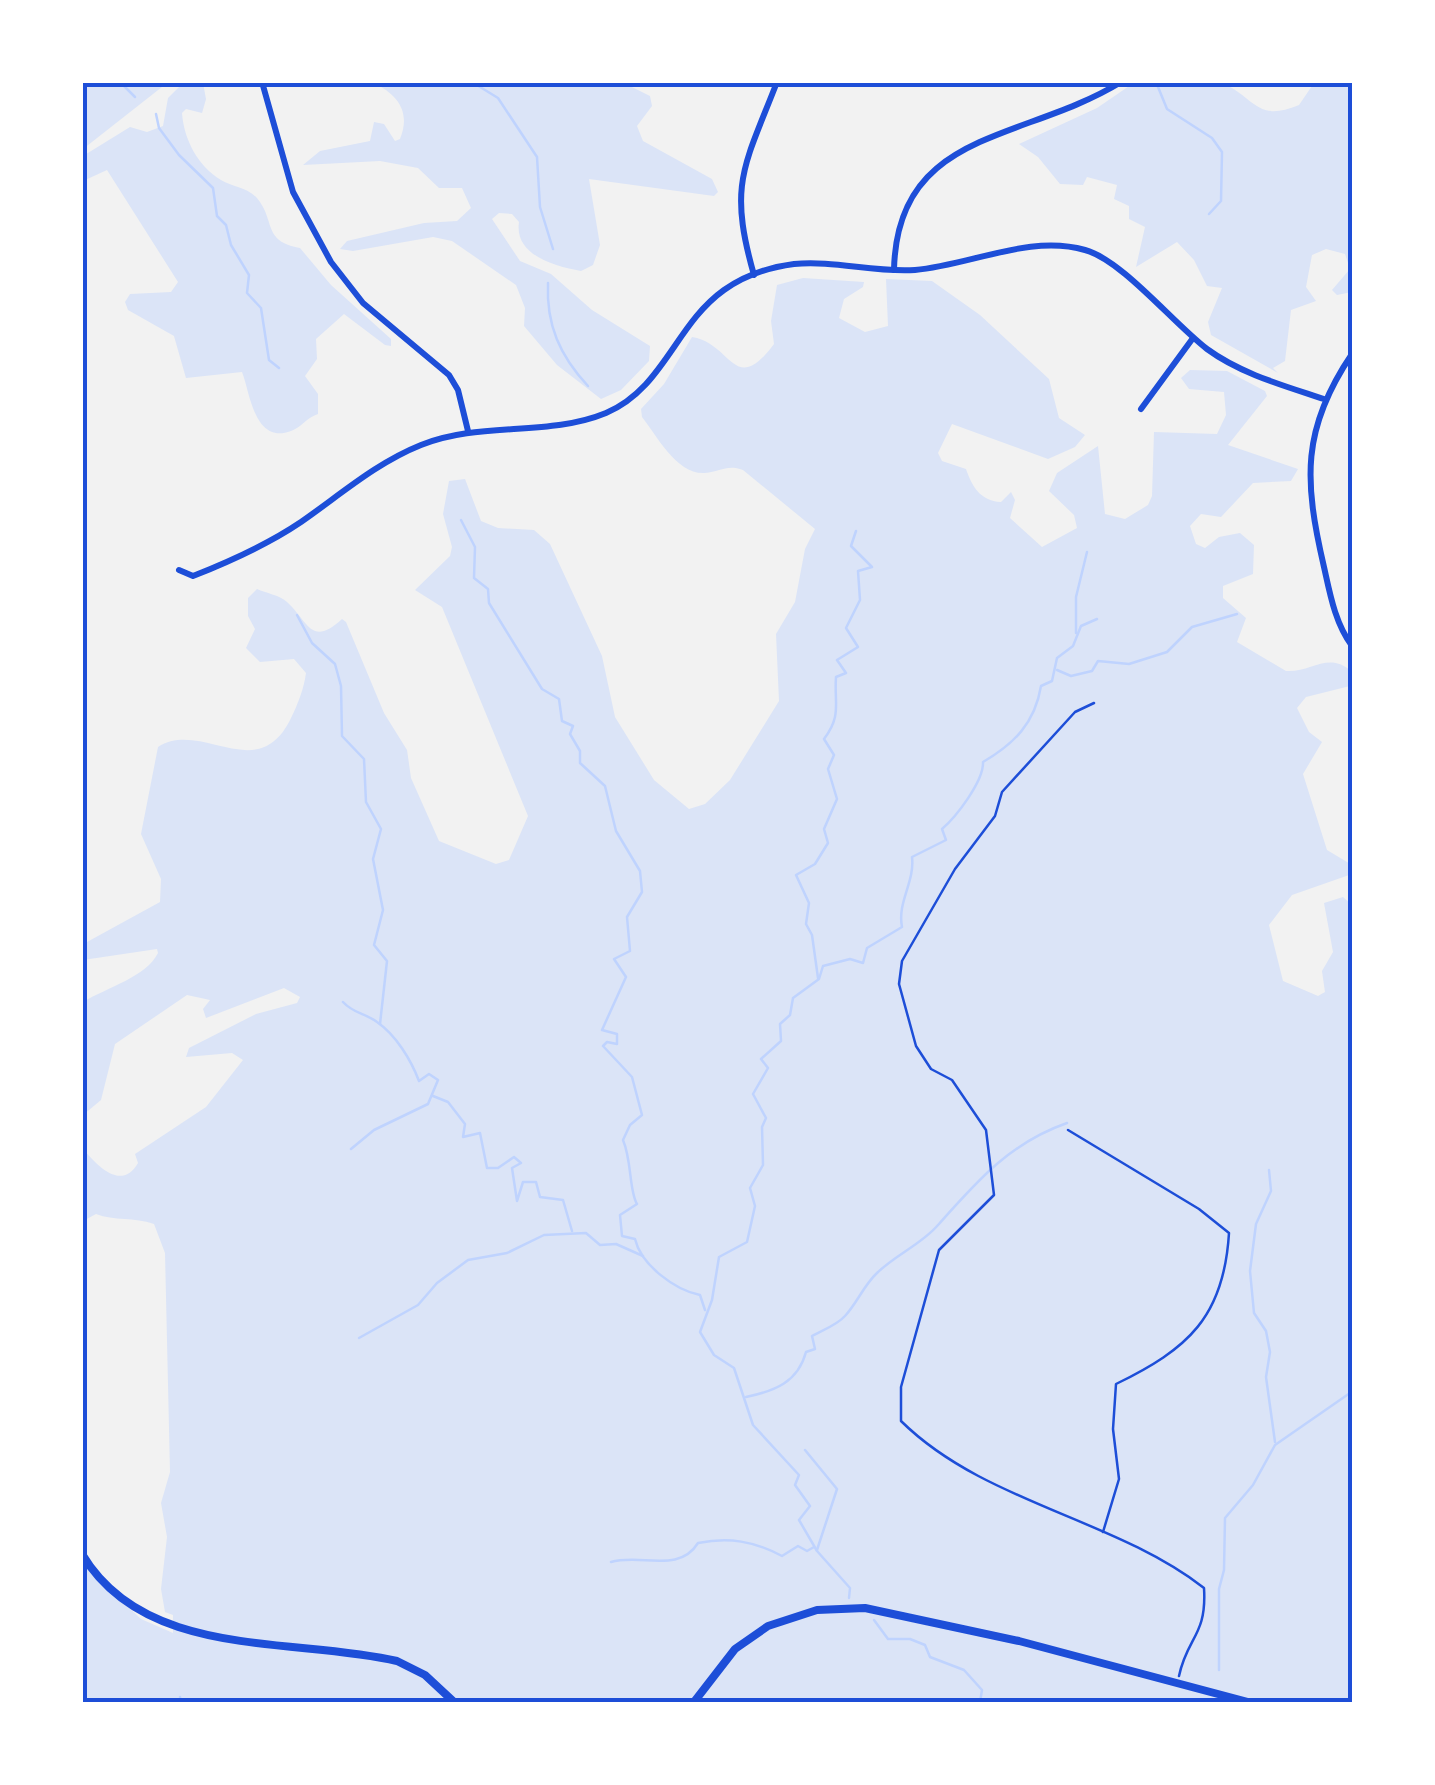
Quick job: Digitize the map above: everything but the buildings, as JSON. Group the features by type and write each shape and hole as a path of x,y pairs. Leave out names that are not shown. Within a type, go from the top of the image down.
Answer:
{"street":[{"path":"262,82 292,192 331,262 363,303 448,375 458,390 468,431"},
{"path":"754,274 742,232 738,192 777,82"},
{"path":"894,270 897,226 903,209 936,166 971,146 1078,107 1121,82"},
{"path":"179,570 193,576 256,549 396,457 468,431 570,422 620,406 657,375 700,311 726,288 754,274 810,264 894,270 953,264 1028,247 1070,246 1101,255 1193,338 1256,376 1324,399"},
{"path":"1142,410 1193,338"},
{"path":"1352,354 1324,399 1311,449 1310,499 1336,615 1352,646"},
{"path":"82,1554 128,1603 172,1626 396,1661 426,1675 454,1702"},
{"path":"694,1702 752,1635 785,1618 835,1608 892,1612 1248,1702"}],"path":[{"path":"1094,702 1075,712 1002,792 995,816 955,869 902,961 899,984 916,1046 931,1069 952,1080 986,1130 994,1194 939,1250 901,1387 901,1421 926,1446 962,1467 1182,1570 1204,1588 1206,1617 1196,1642 1182,1660 1177,1682"},
{"path":"1068,1130 1198,1209 1229,1233 1226,1272 1189,1340 1171,1357 1116,1384 1113,1429 1120,1479 1103,1533"}],"shaded area":[{"path":"1214,81 1264,110 1273,111 1299,105 1314,83 1352,83 1352,292 1337,295 1332,290 1350,269 1345,254 1326,249 1312,255 1306,287 1316,301 1291,310 1285,361 1273,368 1278,373 1211,335 1208,322 1222,288 1207,286 1194,260 1177,242 1136,267 1145,227 1129,219 1129,206 1114,199 1117,185 1087,177 1083,185 1060,184 1038,157 1019,144 1097,108 1135,82"},
{"path":"83,82 167,82 167,83 83,149"},
{"path":"184,82 203,83 206,99 202,113 186,109 182,113 189,142 199,160 221,180 257,198 275,235 300,248 331,285 391,339 391,346 385,345 344,314 316,339 317,359 305,376 318,394 318,414 291,431 279,433 261,424 242,372 186,378 174,336 128,310 125,302 130,294 171,292 178,282 107,170 83,181 83,156 130,127 147,132 163,126 168,98"},
{"path":"374,83 624,83 650,96 652,106 637,126 643,141 712,179 718,192 714,196 589,179 600,245 593,265 581,271 548,262 529,251 519,233 519,222 512,214 499,213 492,219 520,261 551,274 592,310 650,346 649,361 621,390 601,399 557,365 524,326 525,308 516,285 452,241 433,237 353,251 340,249 347,241 424,223 457,221 471,208 462,188 439,188 418,168 380,161 303,165 320,151 370,141 374,122 384,124 395,141 400,139 404,121 400,105"},
{"path":"803,278 864,282 863,287 844,299 839,318 865,332 888,326 886,279 932,281 980,315 1049,379 1059,418 1085,435 1075,447 1048,459 952,424 938,453 942,461 966,469 982,496 1001,502 1011,492 1015,500 1010,518 1042,547 1077,528 1074,515 1049,491 1057,473 1098,446 1105,514 1125,519 1148,505 1152,496 1154,432 1217,434 1226,415 1224,392 1189,389 1181,378 1190,370 1227,371 1265,391 1267,396 1228,445 1298,469 1291,481 1253,483 1221,517 1201,514 1190,526 1196,544 1205,548 1219,537 1240,533 1254,545 1253,574 1223,586 1223,598 1246,618 1237,642 1286,671 1336,663 1352,672 1350,686 1306,697 1297,708 1309,732 1322,742 1303,774 1327,850 1352,865 1352,874 1292,895 1269,925 1283,981 1318,996 1325,992 1322,971 1333,952 1324,903 1343,897 1352,905 1352,1702 83,1702 83,1565 141,1619 173,1633 173,1615 165,1612 161,1589 167,1537 161,1503 170,1472 165,1253 154,1224 96,1214 83,1221 87,1190 83,1182 83,1149 109,1173 117,1176 131,1171 138,1163 135,1154 206,1107 243,1060 232,1053 186,1057 189,1048 256,1014 297,1003 300,997 284,988 206,1018 203,1009 210,1000 187,995 115,1044 101,1100 83,1115 83,1002 136,975 158,953 157,949 83,960 83,946 87,942 160,902 161,879 141,834 158,747 193,740 246,750 262,748 278,738 291,718 306,673 294,659 260,662 246,648 255,629 248,616 248,598 257,589 284,600 317,631 342,619 346,622 384,713 407,750 411,778 439,841 496,864 509,860 528,816 442,607 415,590 450,556 452,547 443,514 449,481 465,479 481,521 498,528 534,530 550,544 602,656 615,717 654,780 689,809 705,804 730,780 779,701 776,634 795,602 805,549 815,529 743,470 728,468 705,473 685,468 661,444 642,417 641,409 664,384 692,337 705,341 741,367 750,367 761,359 774,344 771,321 777,285"}],"waterway":[{"path":"120,82 135,97"},
{"path":"472,82 498,98 537,157 540,207 553,249"},
{"path":"1156,82 1167,109 1212,138 1222,152 1221,201 1209,214"},
{"path":"156,114 159,128 179,155 213,188 217,216 226,225 231,245 249,275 247,293 261,308 269,360 279,368"},
{"path":"548,283 549,313 557,339 588,386"},
{"path":"461,520 475,547 474,578 488,589 489,603 542,689 559,699 562,721 573,726 570,734 580,751 580,763 605,786 616,831 640,871 642,892 627,917 630,951 614,959 626,977 602,1030 617,1034 617,1044 607,1042 603,1046 632,1077 642,1115 630,1125 623,1140 637,1204 620,1215 622,1236 635,1239 644,1258 660,1275 700,1295 705,1310"},
{"path":"818,978 812,935 806,924 809,903 796,875 815,864 828,843 824,829 837,799 828,769 834,755 824,739 835,716 836,677 846,673 837,660 858,647 846,628 860,600 858,571 872,567 851,546 856,531"},
{"path":"1076,633 1076,597 1087,552"},
{"path":"1057,670 1071,676 1092,671 1098,661 1129,664 1167,652 1192,627 1237,614"},
{"path":"297,615 312,643 335,664 341,686 342,736 364,759 366,802 381,829 373,859 383,910 374,945 387,961 380,1024"},
{"path":"849,1598 850,1588 817,1551 799,1520 810,1506 795,1485 799,1475 753,1425 734,1368 714,1355 700,1332 712,1300 719,1257 747,1242 755,1206 750,1188 763,1165 762,1127 766,1118 753,1094 768,1068 761,1059 781,1041 780,1024 790,1015 793,998 819,979 823,966 850,959 863,963 867,948 902,927 912,857 946,840 942,829 974,788 983,762 1021,731 1034,711 1041,686 1052,681 1057,658 1073,646 1081,626 1097,619"},
{"path":"343,1002 390,1034 419,1081 429,1074 438,1080 428,1104 374,1130 351,1149"},
{"path":"433,1096 448,1102 465,1124 463,1137 480,1133 487,1168 498,1168 514,1157 521,1163 512,1168 517,1201 523,1182 536,1182 540,1197 563,1200 572,1231"},
{"path":"746,1397 776,1388 791,1378 806,1352 815,1349 812,1336 842,1319 877,1273 932,1232 981,1178 1012,1152 1067,1123"},
{"path":"1269,1170 1271,1191 1256,1224 1250,1271 1254,1313 1266,1331 1270,1352 1266,1377 1275,1442"},
{"path":"359,1338 418,1305 437,1283 468,1260 507,1253 544,1235 586,1233 600,1245 616,1244 643,1256"},
{"path":"1219,1670 1219,1589 1224,1570 1225,1518 1253,1485 1275,1445 1350,1393"},
{"path":"805,1450 837,1489 817,1550"},
{"path":"611,1562 680,1558 698,1543 720,1540 751,1544 782,1556 798,1546 807,1551 814,1547"},
{"path":"874,1620 888,1639 910,1639 925,1645 930,1657 964,1670 982,1690 980,1702"},
{"path":"180,1697 181,1702"}]}
